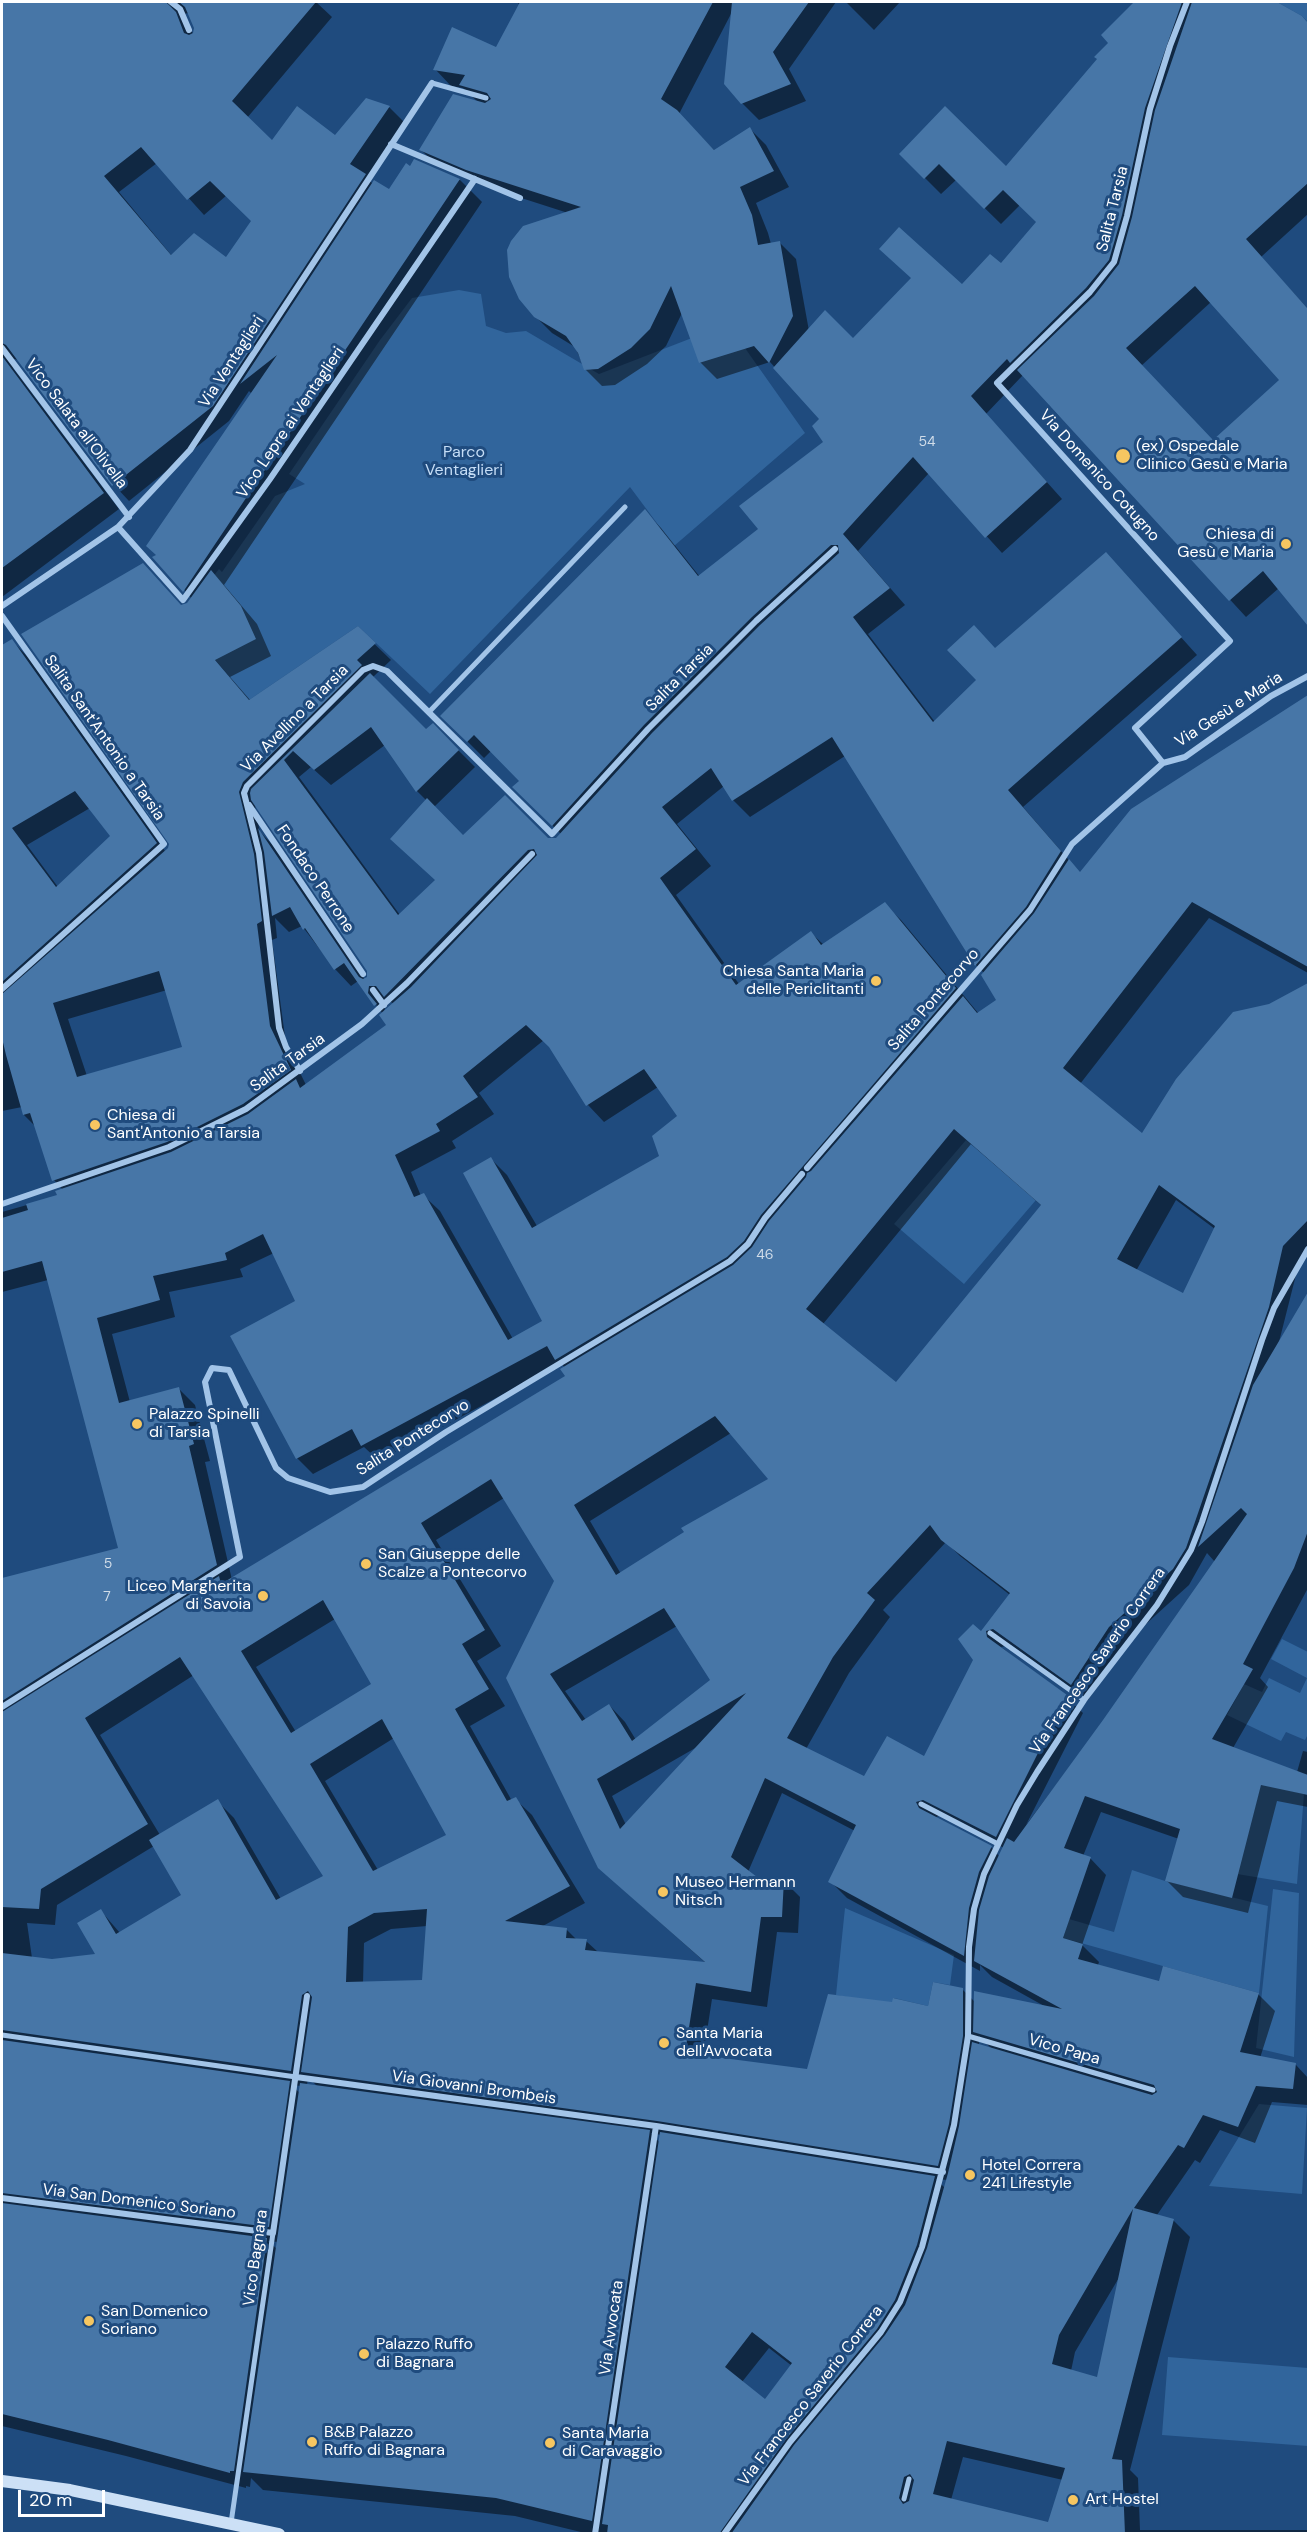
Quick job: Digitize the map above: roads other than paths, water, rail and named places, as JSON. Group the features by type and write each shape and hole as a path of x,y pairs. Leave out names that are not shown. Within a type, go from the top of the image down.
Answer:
{"main road":[{"path":"2,2481 81,2492 279,2534"}],"street":[{"path":"171,2 180,9 189,30"},
{"name":"Salita Tarsia","path":"997,383 1094,287 1114,262 1127,216 1150,109 1187,2"},
{"path":"432,83 486,98"},
{"name":"Via Ventaglieri","path":"2,606 118,527 190,450 432,83"},
{"path":"391,144 520,198"},
{"name":"Vico Lepre ai Ventaglieri","path":"118,527 183,600 270,479 475,179"},
{"name":"Vico Salata all'Olivella","path":"2,348 129,517"},
{"name":"Via Domenico Cotugno","path":"997,383 1230,641 1135,728 1163,764"},
{"path":"429,712 625,507"},
{"name":"Salita Tarsia","path":"552,834 663,713 756,621 835,549"},
{"name":"Salita Sant'Antonio a Tarsia","path":"2,616 164,844 2,989"},
{"name":"Via Avellino a Tarsia","path":"300,1071 283,1041 279,1028 259,853 244,799 247,786 368,667 373,666 387,671 552,834"},
{"name":"Via Gesù e Maria","path":"1072,844 1163,764 1185,757 1271,696 1308,676"},
{"name":"Fondaco Perrone","path":"244,799 363,974"},
{"name":"Salita Pontecorvo","path":"2,1707 240,1557 205,1382 212,1368 229,1370 276,1468 288,1478 330,1492 363,1487 446,1432 730,1260 748,1244 765,1218 1030,910 1072,844"},
{"name":"Salita Tarsia","path":"2,1204 192,1137 246,1109 350,1035 384,1005 532,854"},
{"path":"373,990 384,1005"},
{"name":"Via Francesco Saverio Correra","path":"724,2534 789,2442 891,2317 900,2302 922,2247 954,2125 968,2036 969,1947 974,1909 984,1874 1017,1805 1084,1700 1157,1605 1191,1550 1274,1308 1308,1249"},
{"path":"990,1633 1084,1700"},
{"path":"921,1804 998,1844"},
{"name":"Vico Bagnara","path":"231,2524 307,1996"},
{"name":"Via Giovanni Brombeis","path":"2,2035 656,2126 943,2172"},
{"name":"Vico Papa","path":"968,2036 1153,2090"},
{"name":"Via Avvocata","path":"595,2534 656,2126"},
{"name":"Via San Domenico Soriano","path":"2,2198 273,2233"},
{"path":"904,2499 909,2479"}],"place":[{"name":"(ex) Ospedale Clinico Gesù e Maria","path":"1123,456"},
{"name":"Chiesa di Gesù e Maria","path":"1286,544"},
{"name":"Chiesa Santa Maria delle Periclitanti","path":"876,981"},
{"name":"Chiesa di Sant'Antonio a Tarsia","path":"95,1125"},
{"name":"Palazzo Spinelli di Tarsia","path":"137,1424"},
{"name":"San Giuseppe delle Scalze a Pontecorvo","path":"366,1564"},
{"name":"Liceo Margherita di Savoia","path":"263,1596"},
{"name":"Museo Hermann Nitsch","path":"663,1892"},
{"name":"Santa Maria dell'Avvocata","path":"664,2043"},
{"name":"Hotel Correra 241 Lifestyle","path":"970,2175"},
{"name":"San Domenico Soriano","path":"89,2321"},
{"name":"Palazzo Ruffo di Bagnara","path":"364,2354"},
{"name":"B&B Palazzo Ruffo di Bagnara","path":"312,2442"},
{"name":"Santa Maria di Caravaggio","path":"550,2443"},
{"name":"Art Hostel","path":"1073,2500"}],"park label":[{"name":"Parco Ventaglieri","path":"464,462"}]}
